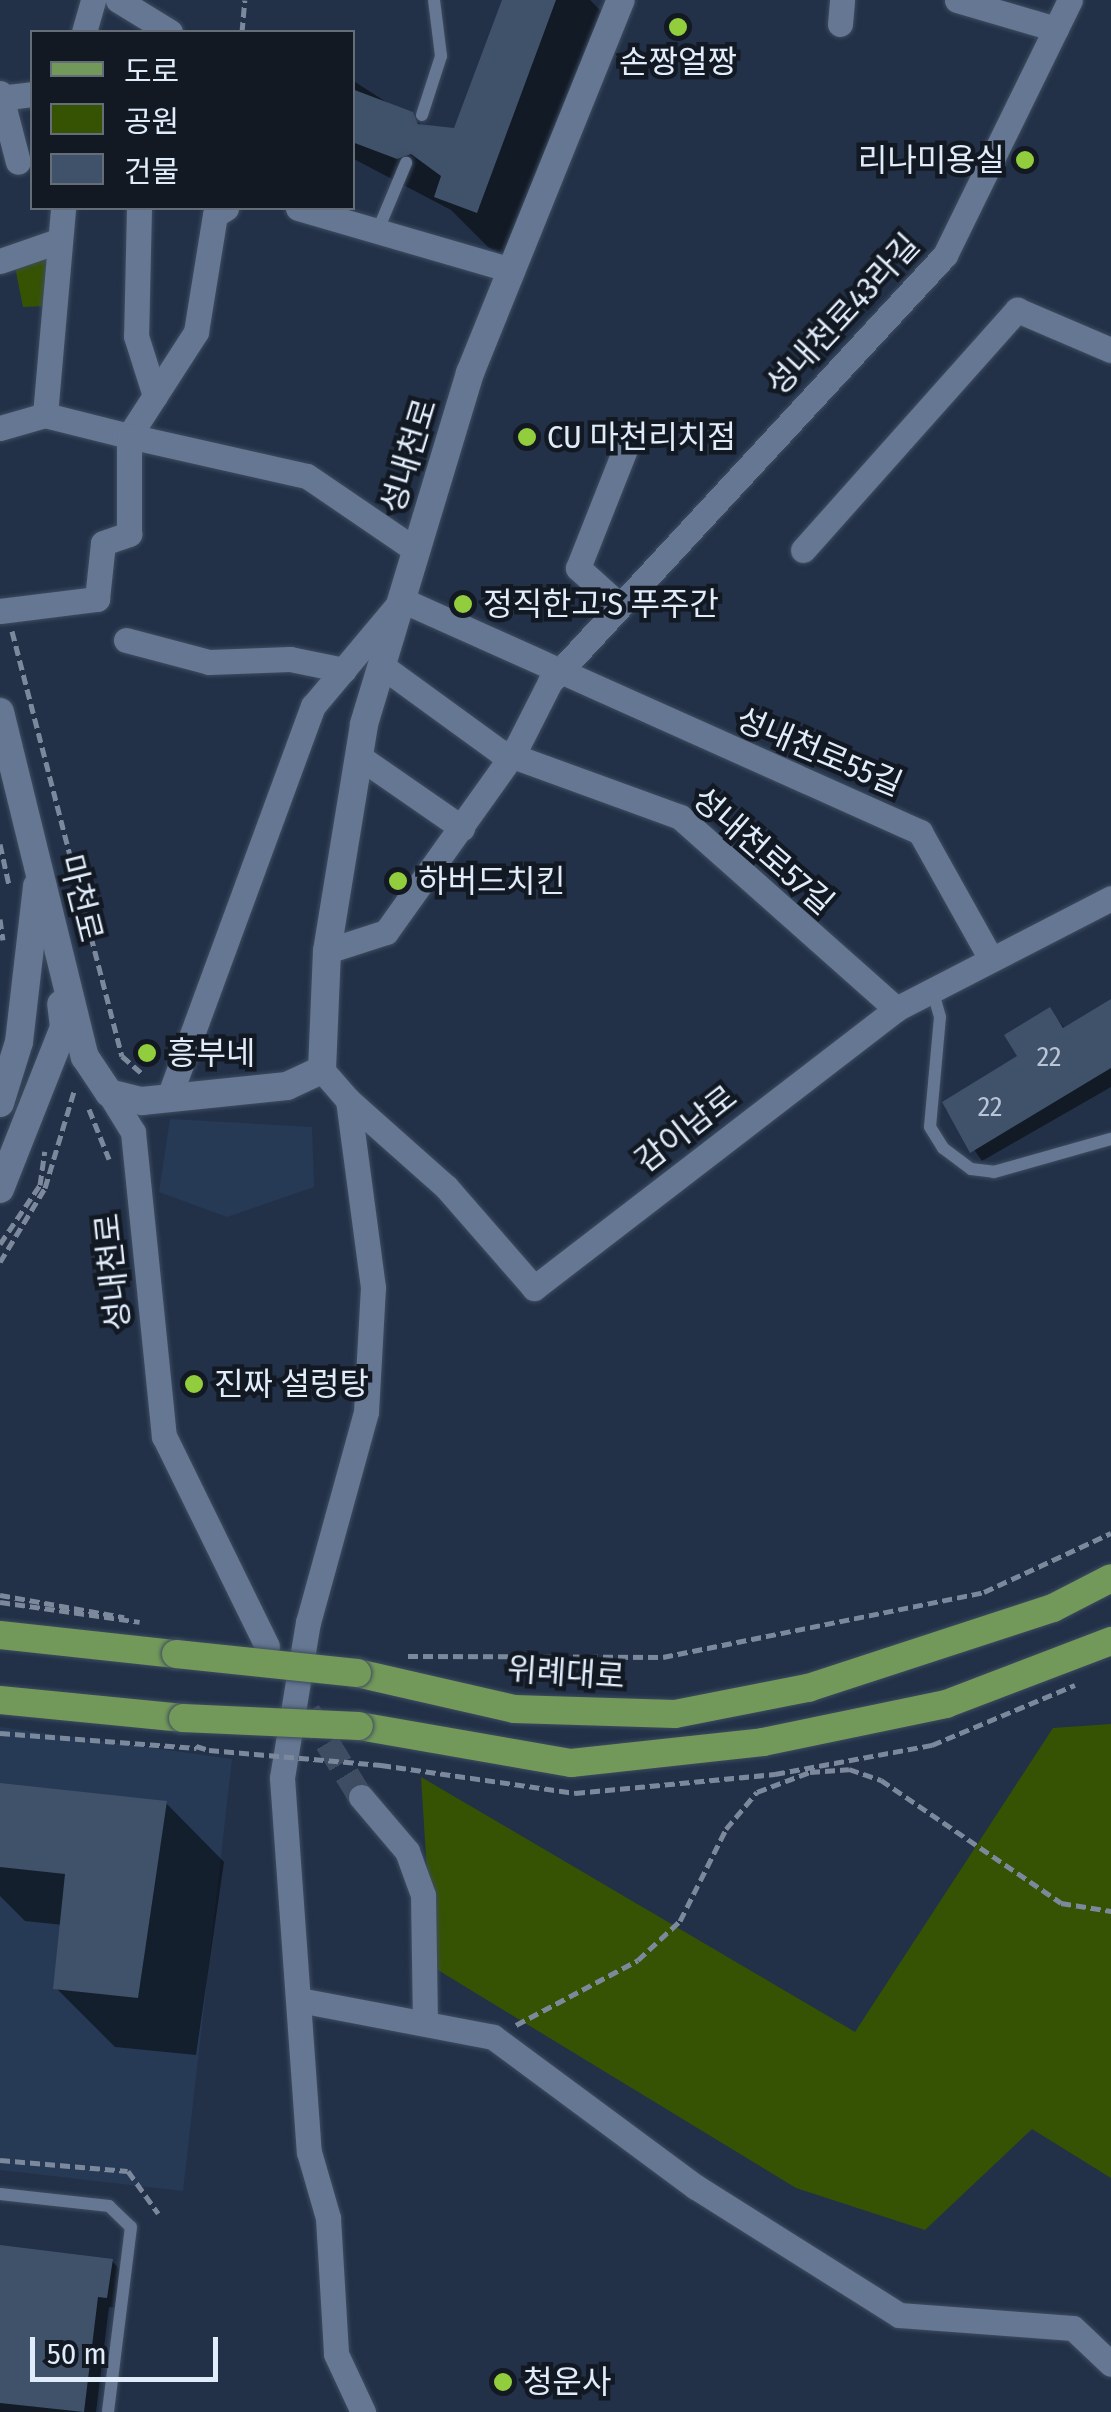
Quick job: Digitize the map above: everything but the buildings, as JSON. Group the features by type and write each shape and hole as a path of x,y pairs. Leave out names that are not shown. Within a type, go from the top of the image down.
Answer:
{"main road":[{"name":"위례대로","path":"0,1635 357,1674 514,1708 675,1714 808,1688 1053,1608 1111,1578"},
{"path":"0,1700 183,1718 359,1726 571,1763 763,1742 946,1704 1111,1640"}],"street":[{"path":"85,30 93,0"},
{"path":"118,0 167,30"},
{"name":"성내천로","path":"322,1070 327,951 361,758 382,666 512,270 621,0"},
{"path":"957,0 1056,29"},
{"name":"성내천로43라길","path":"561,676 618,604 945,255 1070,0"},
{"path":"18,162 0,96 30,94"},
{"path":"45,415 63,210"},
{"path":"139,210 136,336 155,396"},
{"path":"4,611 97,599 102,542 128,534 129,436 196,332 215,215 223,210"},
{"path":"305,210 512,270"},
{"path":"0,261 58,241"},
{"path":"803,550 1017,310 1111,350"},
{"path":"0,428 45,415 307,476 417,551"},
{"path":"618,604 578,568 626,447"},
{"path":"172,1087 313,706 402,600"},
{"name":"성내천로55길","path":"402,600 561,676 920,832 990,957"},
{"path":"126,640 209,662 290,659 344,670"},
{"name":"성내천로57길","path":"382,666 500,751 515,751 680,817 896,1009"},
{"path":"327,951 386,932 515,751 561,676"},
{"name":"마천로","path":"1,723 90,1070 109,1093"},
{"path":"361,758 462,828"},
{"path":"0,1103 19,1042 40,874"},
{"name":"감이남로","path":"348,1100 446,1187 534,1288 896,1009 990,957 1111,898"},
{"path":"0,1188 64,1027 54,933"},
{"path":"109,1093 172,1087 287,1086 322,1070 348,1100 373,1288 366,1412 294,1690 282,1778 304,2001 308,2152 328,2218 336,2354 363,2412"},
{"name":"성내천로","path":"109,1093 133,1132 164,1436 267,1646"},
{"path":"360,1796 407,1851 422,1895 425,2023"},
{"path":"304,2001 492,2037 696,2187 899,2315 1073,2328 1111,2364"}],"lane":[{"path":"422,115 441,56 434,0"},
{"path":"378,230 406,162"},
{"path":"932,989 940,1017 929,1108 944,1148 971,1170 994,1172 1111,1139"},
{"path":"0,2194 109,2206 130,2227 108,2412"}],"path":[{"path":"242,30 245,0"},
{"path":"4,611 122,1056 150,1079 172,1087"},
{"path":"0,1244 40,1185 71,1080 90,1070"},
{"path":"0,1262 45,1188 76,1086 113,1167"},
{"path":"392,1656 663,1657 984,1592 1111,1534"},
{"path":"0,1599 124,1617"},
{"path":"0,1734 381,1764"},
{"path":"492,2037 638,1960 680,1922 726,1828 757,1792 810,1772 849,1769 882,1780 1061,1903 1111,1911"},
{"path":"0,2160 128,2172 158,2213"}],"shaded area":[{"path":"170,1119 312,1127 314,1187 227,1217 159,1192"},
{"path":"0,1727 232,1759 183,2191 0,2170"}],"green space":[{"path":"47,256 47,306 23,307 15,267"},
{"path":"1111,1724 1111,2178 1032,2129 925,2230 796,2188 433,1967 421,1777 855,2032 1053,1728"}],"tunnel":[{"path":"308,1711 361,1797"}],"place":[{"name":"손짱얼짱","path":"678,27"},
{"name":"리나미용실","path":"1025,160"},
{"name":"CU 마천리치점","path":"527,437"},
{"name":"정직한고'S 푸주간","path":"463,604"},
{"name":"하버드치킨","path":"398,881"},
{"name":"흥부네","path":"147,1053"},
{"name":"진짜 설렁탕","path":"194,1384"},
{"name":"청운사","path":"503,2382"}]}
